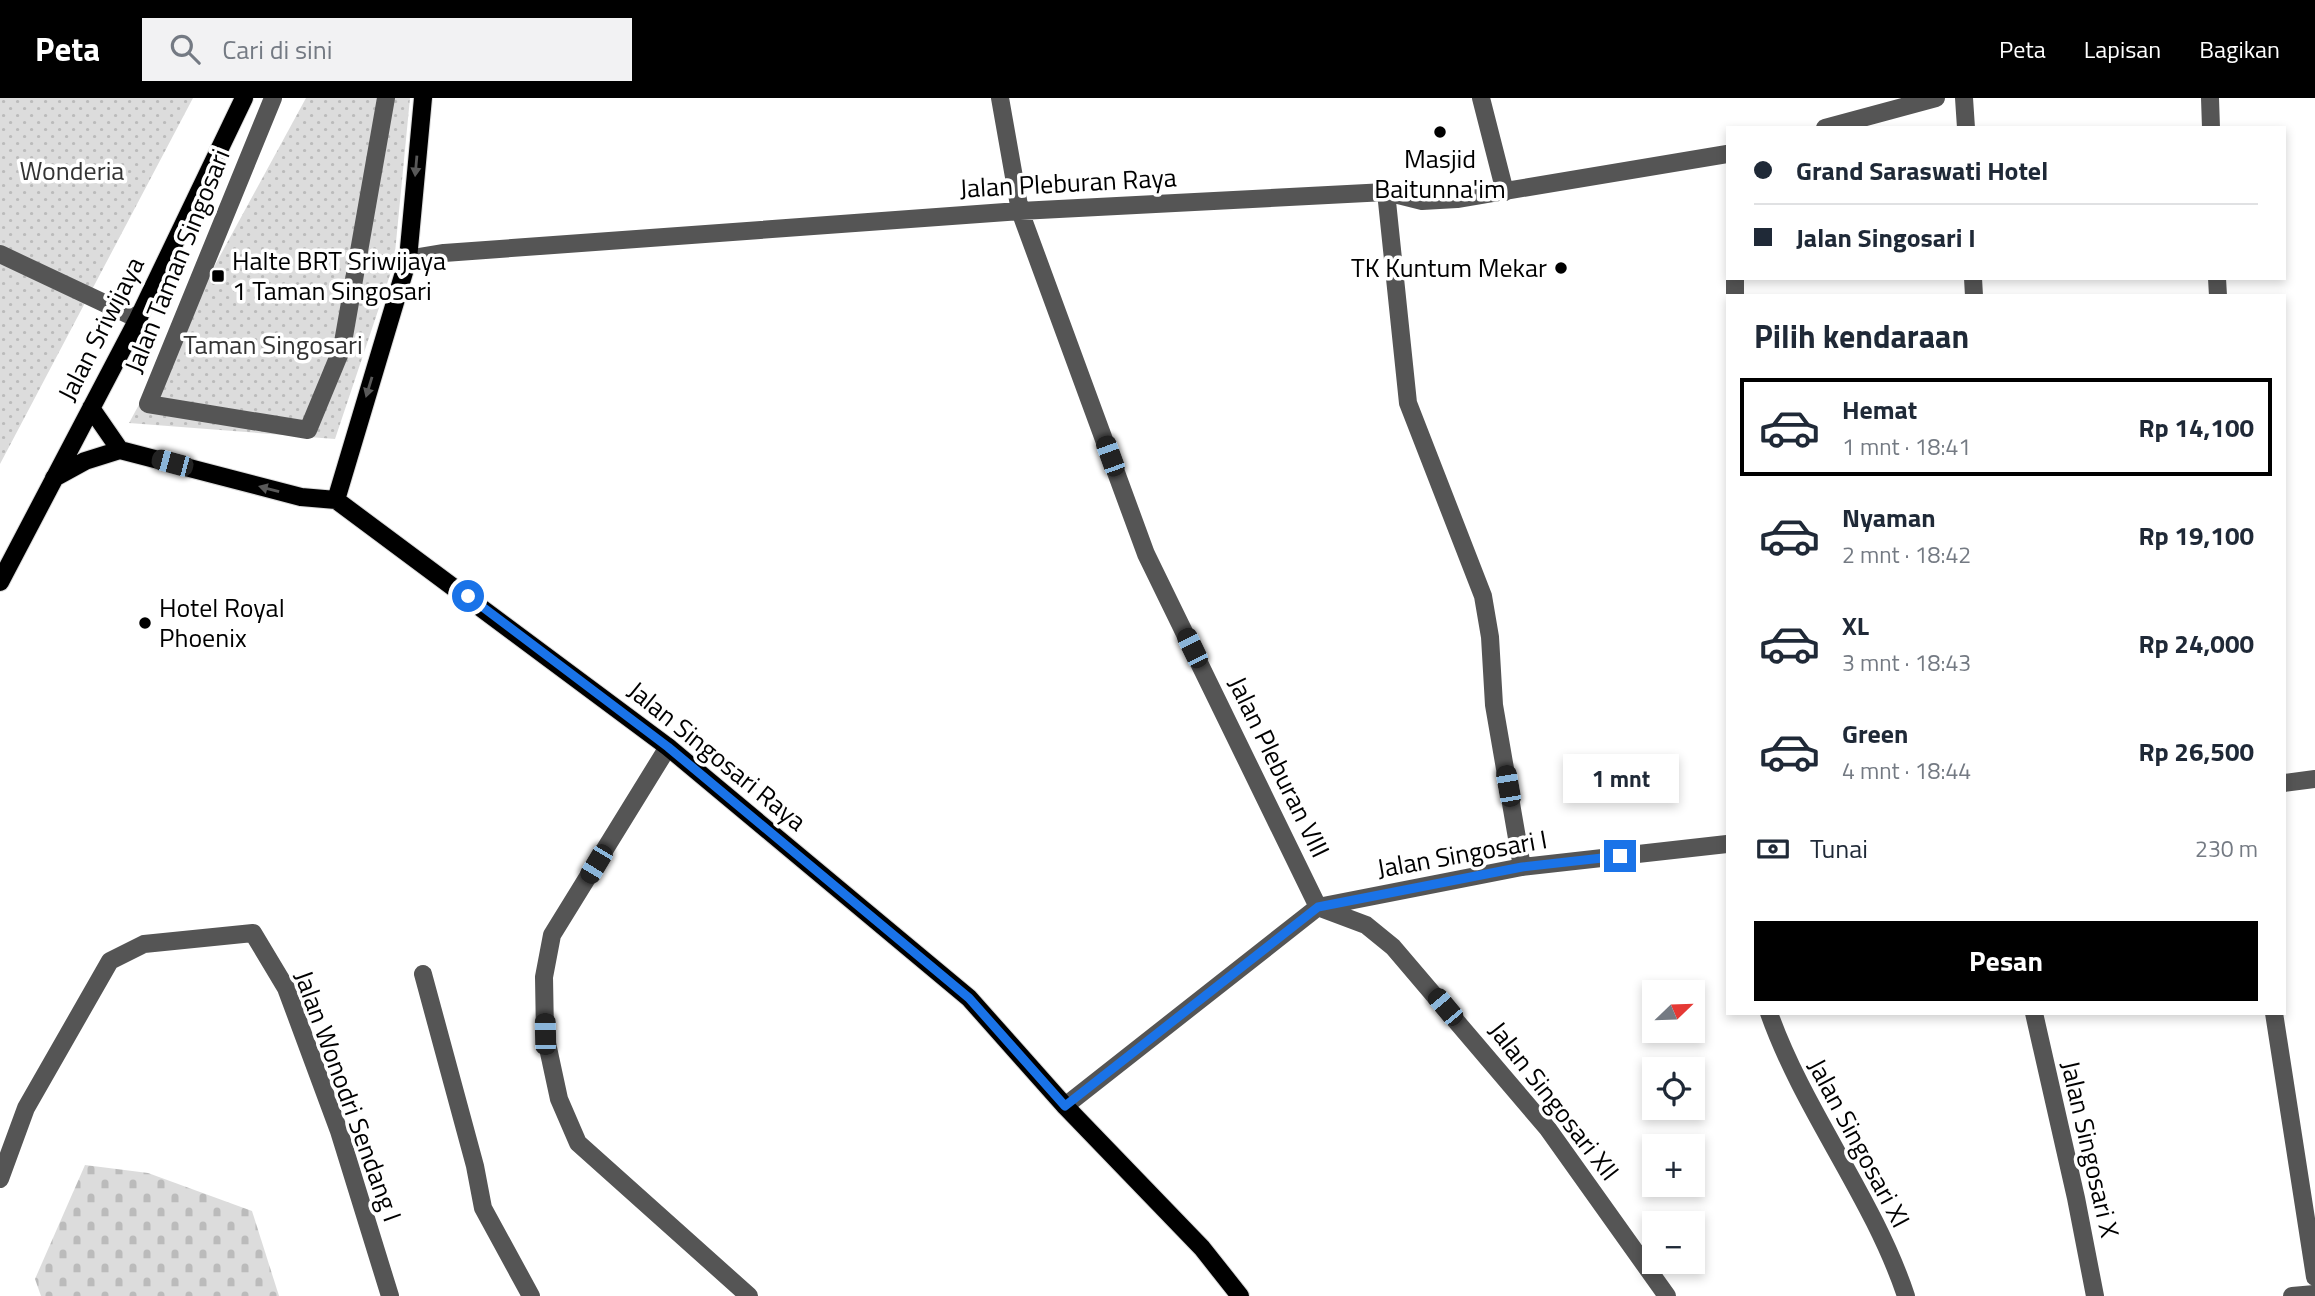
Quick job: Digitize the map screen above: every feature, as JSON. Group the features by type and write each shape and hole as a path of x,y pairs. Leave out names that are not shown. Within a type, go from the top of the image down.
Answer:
{"main road":[{"name":"Jalan Sriwijaya","path":"0,582 138,319 244,98"},
{"path":"54,478 85,461 120,450 301,497 336,500 408,259 423,98"},
{"path":"91,408 120,450"},
{"name":"Jalan Singosari Raya","path":"336,500 668,747 969,998 1065,1106 1202,1248 1240,1296"}],"street":[{"name":"Jalan Taman Singosari","path":"273,98 148,404 308,430 342,348 386,98"},
{"name":"Jalan Pleburan VIII","path":"1000,98 1020,211 1146,554 1318,907"},
{"path":"1482,98 1505,192"},
{"path":"1832,126 1936,98"},
{"path":"1964,98 1966,126"},
{"path":"2210,98 2211,126"},
{"name":"Jalan Pleburan Raya","path":"408,259 444,253 1020,211 1386,192 1422,201 1505,192 1726,154"},
{"path":"1386,192 1408,402 1483,596 1490,637 1494,705 1522,867"},
{"path":"0,254 138,319"},
{"path":"668,747 552,935 544,977 545,1034 559,1099 578,1143 749,1296"},
{"path":"2286,783 2315,779"},
{"name":"Jalan Singosari I","path":"1065,1106 1318,907 1522,867 1726,844"},
{"name":"Jalan Singosari XII","path":"1318,907 1366,925 1394,947 1548,1129 1667,1296"},
{"name":"Jalan Wonodri Sendang I","path":"0,1179 26,1108 110,961 144,944 253,933 286,988 339,1131 390,1296"},
{"path":"423,974 475,1166 483,1208 531,1296"},
{"name":"Jalan Singosari XI","path":"1770,1015 1785,1058 1862,1201 1906,1296"},
{"name":"Jalan Singosari X","path":"2034,1015 2095,1296"},
{"path":"2274,1015 2315,1277"},
{"path":"2292,1296 2315,1294"}],"green space":[{"name":"Wonderia","path":"0,98 193,98 0,464"},
{"name":"Taman Singosari","path":"306,98 410,98 394,263 335,439 129,423"},
{"path":"85,1165 148,1173 252,1211 279,1296 41,1296 35,1279"}],"place":[{"name":"Masjid Baitunna'im","path":"1440,132"},
{"name":"TK Kuntum Mekar","path":"1561,268"},
{"name":"Halte BRT Sriwijaya 1 Taman Singosari","path":"218,276"},
{"name":"Hotel Royal Phoenix","path":"145,623"}],"route":[{"path":"468,596 668,747 969,998 1065,1106 1318,907 1522,867 1620,856"}]}
